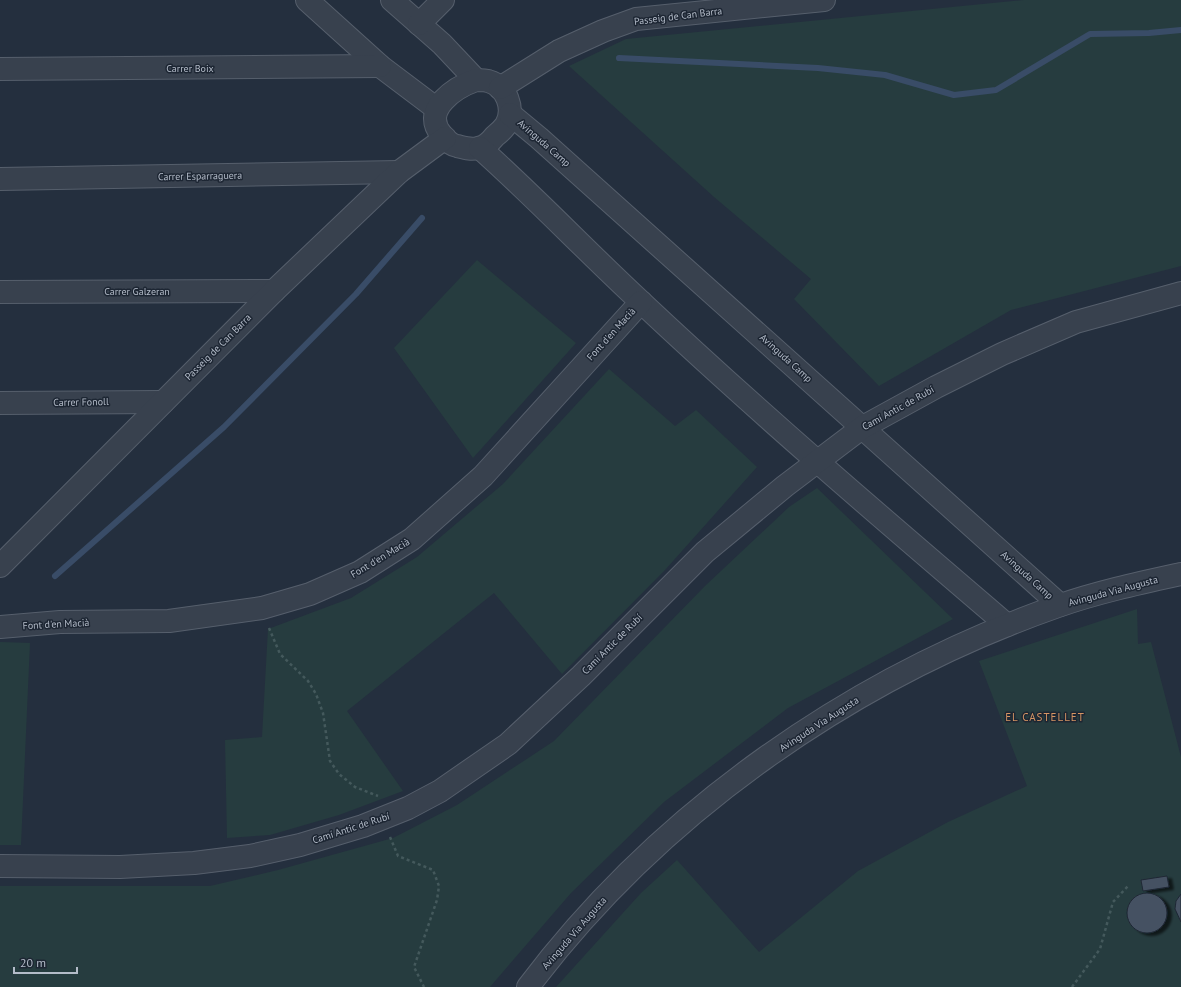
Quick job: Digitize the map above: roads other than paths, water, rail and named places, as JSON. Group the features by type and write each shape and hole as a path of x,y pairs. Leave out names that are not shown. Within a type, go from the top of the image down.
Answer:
{"street":[{"path":"307,0 380,66 437,109"},
{"path":"392,0 420,24 476,80"},
{"path":"420,24 443,0"},
{"name":"Passeig de Can Barra","path":"500,88 559,51 603,31 636,19 824,0"},
{"name":"Carrer Boix","path":"0,69 380,66"},
{"path":"476,80 489,81 500,88 508,97 510,114 506,125 491,141 480,148 470,149 453,146 438,130 436,118 437,109 447,96 465,84 476,80"},
{"name":"Avinguda Camp","path":"510,114 545,143 1060,605"},
{"name":"Passeig de Can Barra","path":"0,566 274,291 399,172 445,138"},
{"path":"480,148 641,302 817,462 1007,625"},
{"name":"Carrer Esparraguera","path":"0,179 399,172"},
{"name":"Carrer Galzeran","path":"0,292 274,291"},
{"name":"Camí Antic de Rubí","path":"0,866 120,867 194,863 250,856 300,845 386,817 408,808 440,791 508,744 581,676 704,552 863,427 936,387 1002,354 1076,322 1181,293"},
{"name":"Font d'en Macià","path":"0,627 60,622 169,621 262,608 310,594 360,572 412,539 483,476 641,302"},
{"name":"Carrer Fonoll","path":"0,403 163,402"},
{"name":"Avinguda Via Augusta","path":"528,987 550,959 605,897 685,821 737,779 792,740 882,684 1007,625 1060,605 1181,574"}],"waterway":[{"path":"619,58 818,68 885,75 954,95 996,90 1090,34 1149,33 1181,30"},
{"path":"55,576 224,427 356,294 422,218"}],"district":[{"name":"EL CASTELLET","path":"1045,717"}]}
